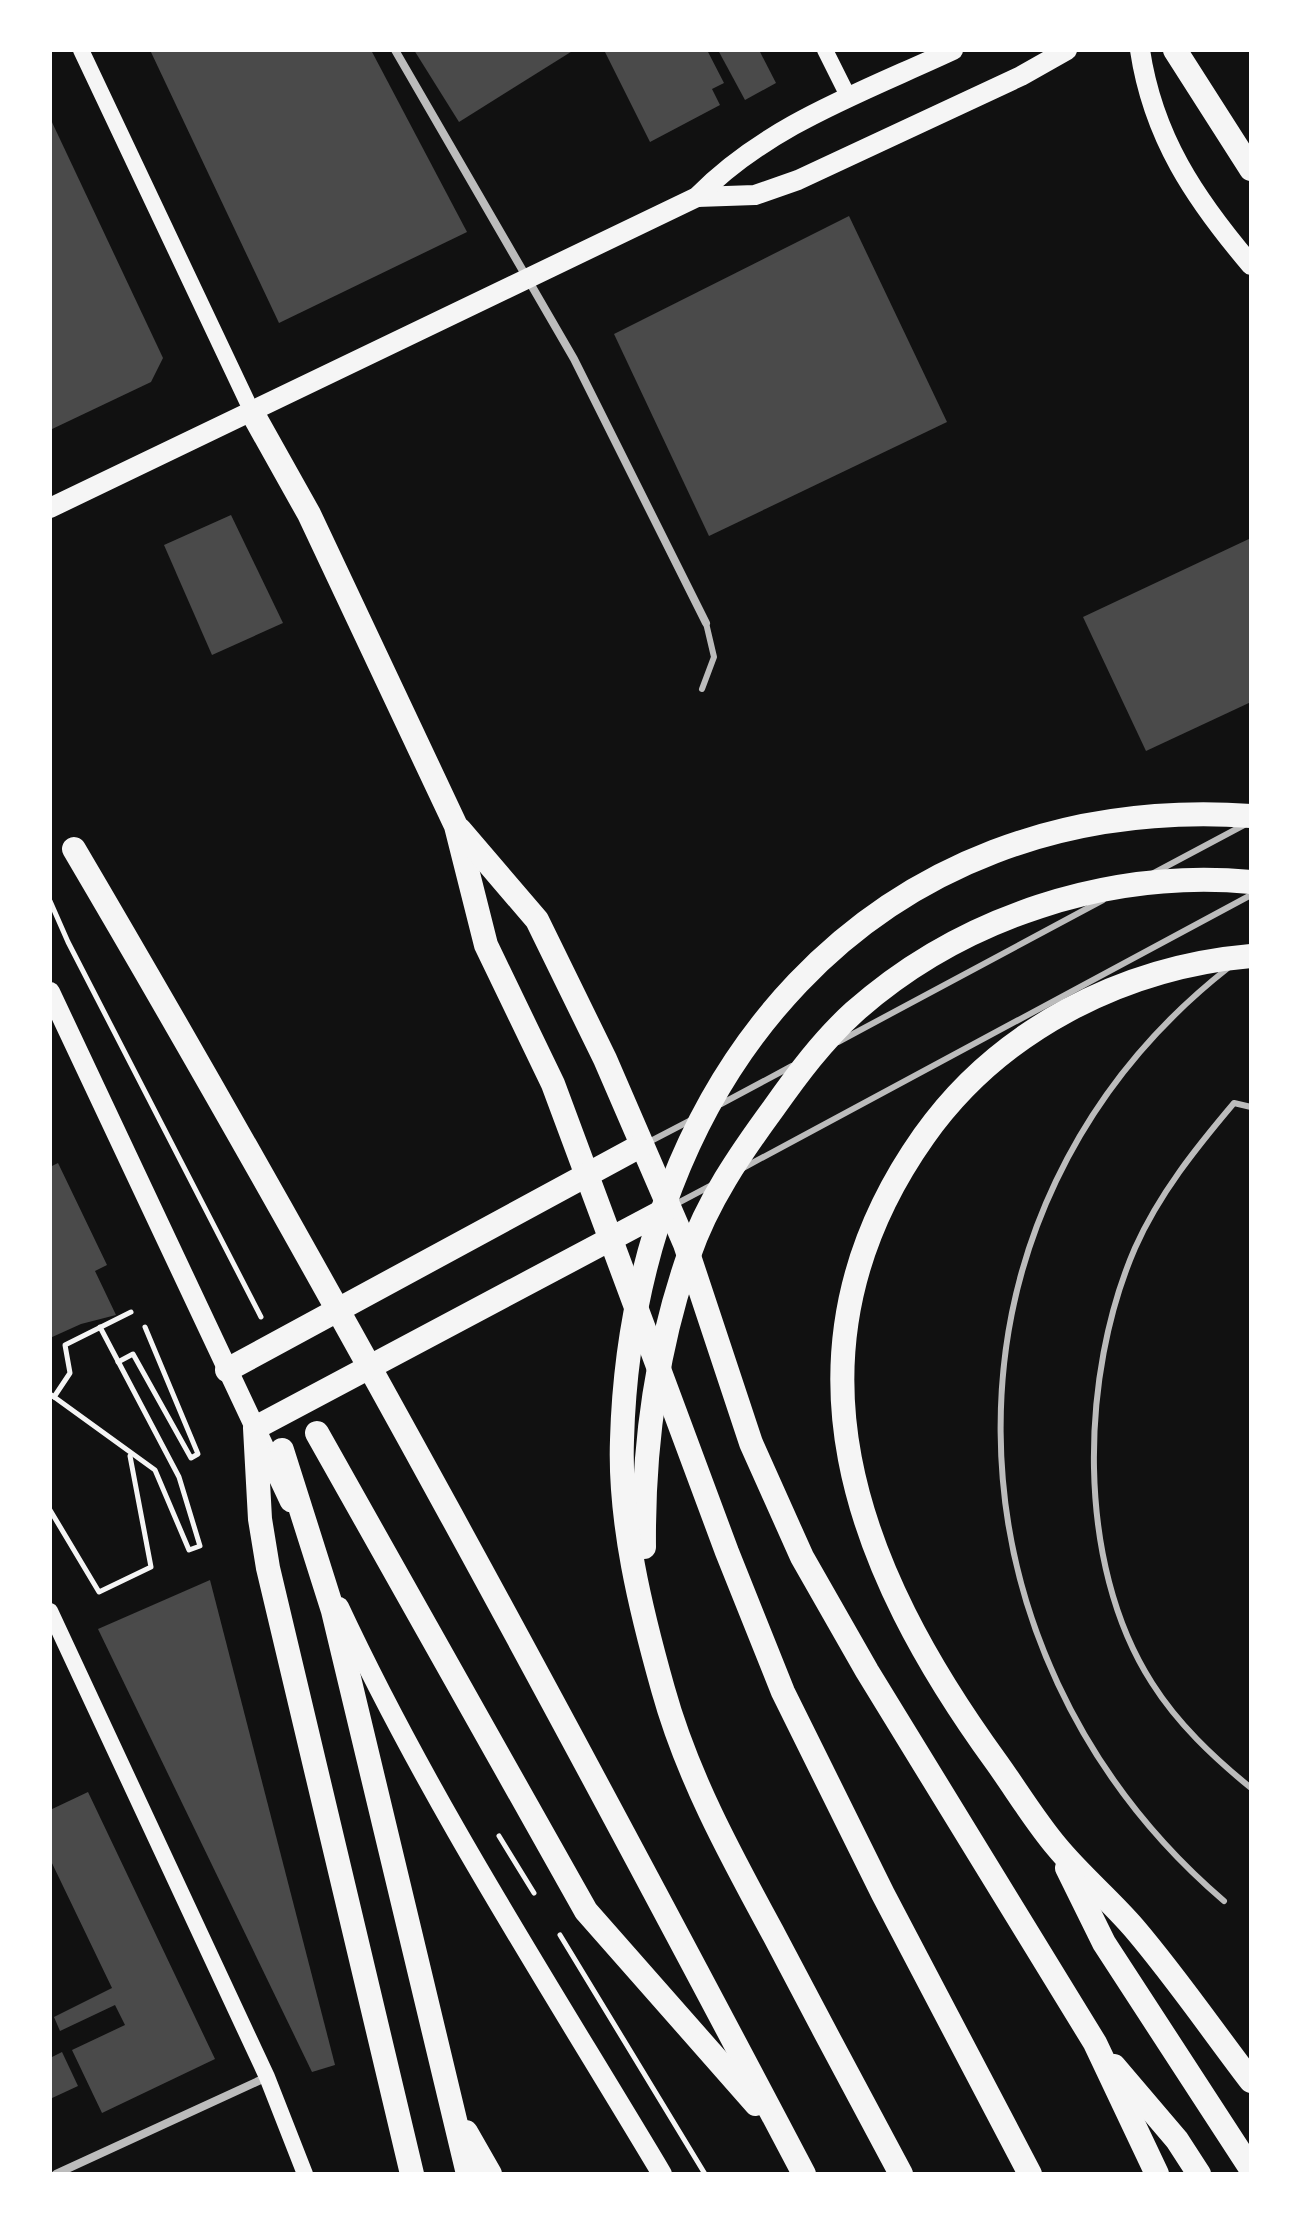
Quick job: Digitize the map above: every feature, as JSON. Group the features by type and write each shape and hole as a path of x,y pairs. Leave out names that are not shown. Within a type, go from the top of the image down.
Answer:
{"highway":[{"path":"1175,50 1251,169"},
{"path":"253,414 309,514 456,826 486,945 553,1084 727,1552 783,1692 875,1880 1030,2174"},
{"path":"901,2174 699,1789 674,1724 653,1649 624,1489 624,1402 633,1330 657,1228 680,1163 713,1096 750,1040 790,990 852,931 898,898 974,859 1029,840 1115,821 1180,815 1251,819"},
{"path":"456,826 537,920 605,1059 685,1244 741,1416 782,1517 867,1671 1095,2043 1157,2174"},
{"path":"74,849 260,1165 543,1682 804,2174"},
{"path":"653,1649 644,1568 644,1502 654,1396 667,1327 690,1253 720,1188 806,1065 851,1015 878,992 928,956 983,928 1047,905 1130,886 1189,879 1251,882"},
{"path":"1251,953 1197,963 1127,982 1062,1013 974,1076 948,1103 905,1164 874,1227 855,1291 845,1356 845,1418 853,1478 870,1540 894,1599 935,1674 1057,1847 1134,1928 1251,2081"},
{"path":"227,1370 642,1145"},
{"path":"468,2174 333,1611 255,1428 669,1208"},
{"path":"317,1433 586,1911 785,2137"},
{"path":"270,1461 263,1543 412,2174"},
{"path":"1057,1847 1104,1943 1251,2169"},
{"path":"1095,2043 1177,2140 1199,2174"},
{"path":"449,2102 490,2174"}],"main road":[{"path":"81,50 253,414"},
{"path":"825,50 849,98"},
{"path":"50,508 253,414 697,197 752,148 849,98 953,50"},
{"path":"697,197 755,195 798,180 1021,76 1067,50"},
{"path":"1140,50 1148,100 1174,156 1208,209 1251,265"},
{"path":"50,992 255,1428"},
{"path":"270,1461 409,1747 662,2174"},
{"path":"50,1611 267,2077 305,2174"}],"street":[{"path":"395,50 588,386 706,623"},
{"path":"56,2174 267,2077"}],"lane":[{"path":"702,689 714,657 706,623"},
{"path":"642,1145 1251,819"},
{"path":"669,1208 1251,895"},
{"path":"1224,1901 1140,1817 1091,1747 1050,1669 1029,1616 1013,1556 1000,1466 1005,1344 1028,1251 1066,1158 1118,1076 1158,1029 1203,987 1251,953"},
{"path":"1251,1107 1234,1103 1181,1168 1136,1247 1107,1334 1094,1439 1100,1539 1129,1634 1150,1680 1178,1720 1215,1759 1251,1788"}],"path":[{"path":"50,901 68,942 261,1317"},
{"path":"100,1327 179,1477 200,1546 189,1550 155,1470 130,1455 52,1396 70,1373 65,1345 100,1327 131,1312"},
{"path":"118,1362 133,1354 191,1458 198,1454 145,1327"},
{"path":"50,1510 99,1592 151,1567 130,1455"}],"building":[{"path":"150,50 371,50 467,232 279,323"},
{"path":"414,50 574,50 459,122"},
{"path":"604,50 707,50 724,83 712,89 720,105 650,142"},
{"path":"718,50 759,50 776,83 745,100"},
{"path":"50,118 163,358 151,382 50,430"},
{"path":"849,216 947,422 709,536 614,334"},
{"path":"231,515 283,623 212,655 164,545"},
{"path":"1251,538 1251,702 1146,751 1083,617"},
{"path":"58,1163 107,1265 95,1271 116,1315 81,1324 50,1338 50,1167"},
{"path":"210,1580 335,2065 312,2072 98,1629"},
{"path":"88,1792 215,2059 102,2113 72,2050 125,2025 115,2005 60,2031 54,2017 112,1988 50,1859 50,1810"},
{"path":"62,2052 78,2086 50,2099 50,2058"}]}
